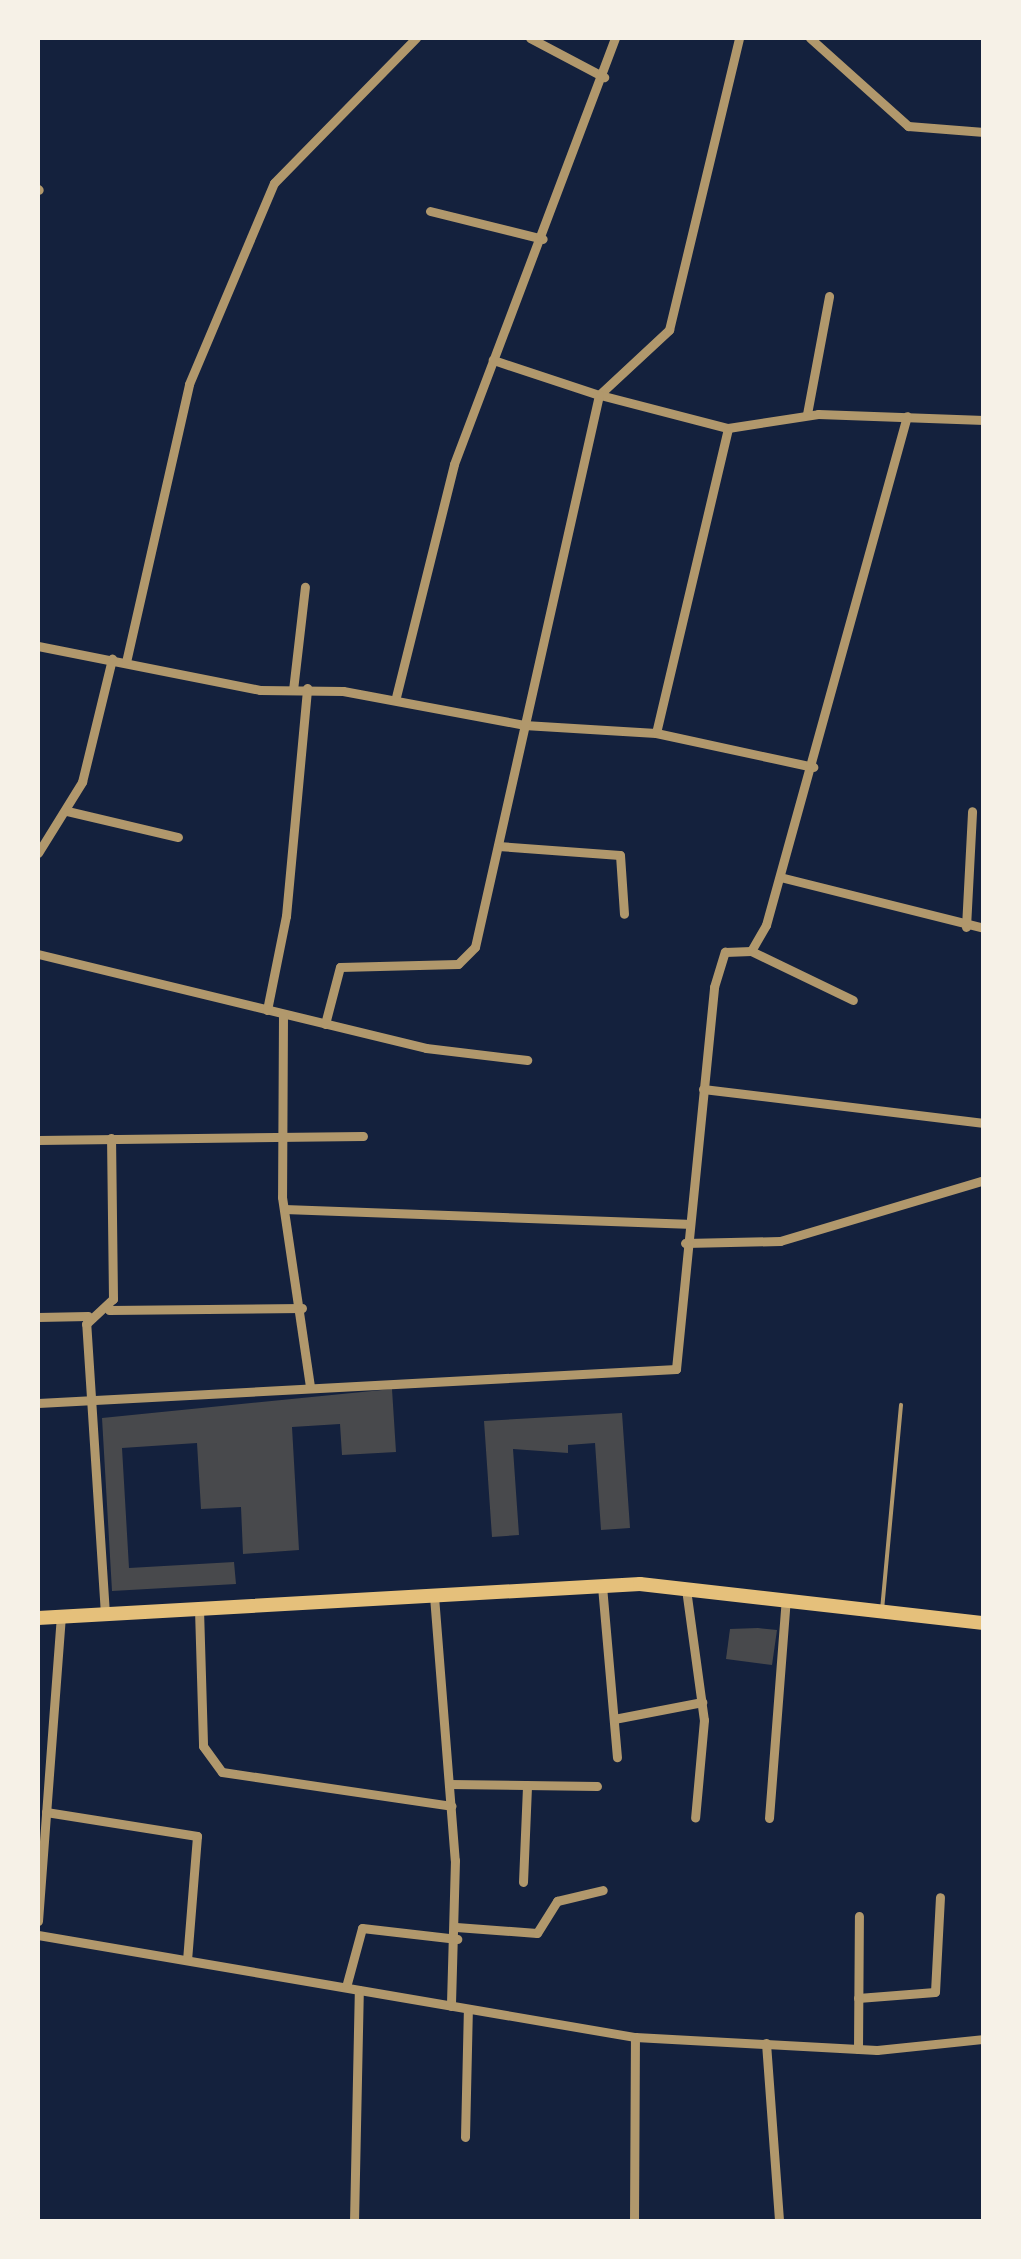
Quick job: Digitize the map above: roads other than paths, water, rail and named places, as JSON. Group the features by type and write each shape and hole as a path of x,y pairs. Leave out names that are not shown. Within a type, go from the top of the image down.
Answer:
{"highway":[{"path":"38,1618 602,1586 686,1586 984,1623"}],"street":[{"path":"126,662 189,384 274,183 416,38"},
{"path":"530,38 604,77"},
{"path":"396,697 449,482 604,77 615,38"},
{"path":"325,1024 340,967 466,962 498,846 600,395 669,330 739,38"},
{"path":"810,38 908,126 984,132"},
{"path":"430,210 542,239"},
{"path":"807,414 829,296"},
{"path":"493,360 600,395 728,428 807,414 984,420"},
{"path":"751,951 780,878 813,767 906,416"},
{"path":"656,733 728,428"},
{"path":"293,690 305,586"},
{"path":"38,646 293,690 396,697 524,724 656,733 813,767"},
{"path":"38,853 67,811 112,659"},
{"path":"267,1010 286,916 307,688"},
{"path":"67,811 178,837"},
{"path":"966,927 972,811"},
{"path":"498,846 620,855 624,914"},
{"path":"780,878 966,927 984,928"},
{"path":"38,1403 676,1369 686,1224 721,960 732,948 751,951 853,1000"},
{"path":"38,954 283,1015 526,1060"},
{"path":"283,1015 284,1209 302,1308 310,1386"},
{"path":"703,1089 984,1124"},
{"path":"38,1140 363,1136"},
{"path":"108,1310 112,1138"},
{"path":"684,1243 780,1241 984,1180"},
{"path":"284,1209 686,1224"},
{"path":"38,1317 88,1316 108,1310 302,1308"},
{"path":"88,1316 105,1614"},
{"path":"602,1586 617,1757"},
{"path":"686,1586 702,1702 696,1818"},
{"path":"434,1596 457,1938 451,2006"},
{"path":"769,1818 786,1596"},
{"path":"200,1609 203,1746 222,1772 451,1806"},
{"path":"38,1921 61,1616"},
{"path":"614,1719 702,1702"},
{"path":"449,1784 597,1786"},
{"path":"524,1882 528,1785"},
{"path":"46,1812 196,1836 188,1960"},
{"path":"456,1926 537,1933 557,1901 603,1890"},
{"path":"858,1998 934,1992 940,1897"},
{"path":"858,2049 859,1916"},
{"path":"346,1987 362,1928 457,1938"},
{"path":"38,1935 635,2038 858,2049 984,2039"},
{"path":"354,2222 359,1990"},
{"path":"465,2136 468,2008"},
{"path":"634,2222 635,2038"},
{"path":"766,2043 780,2222"}],"lane":[{"path":"882,1610 901,1405"}]}
